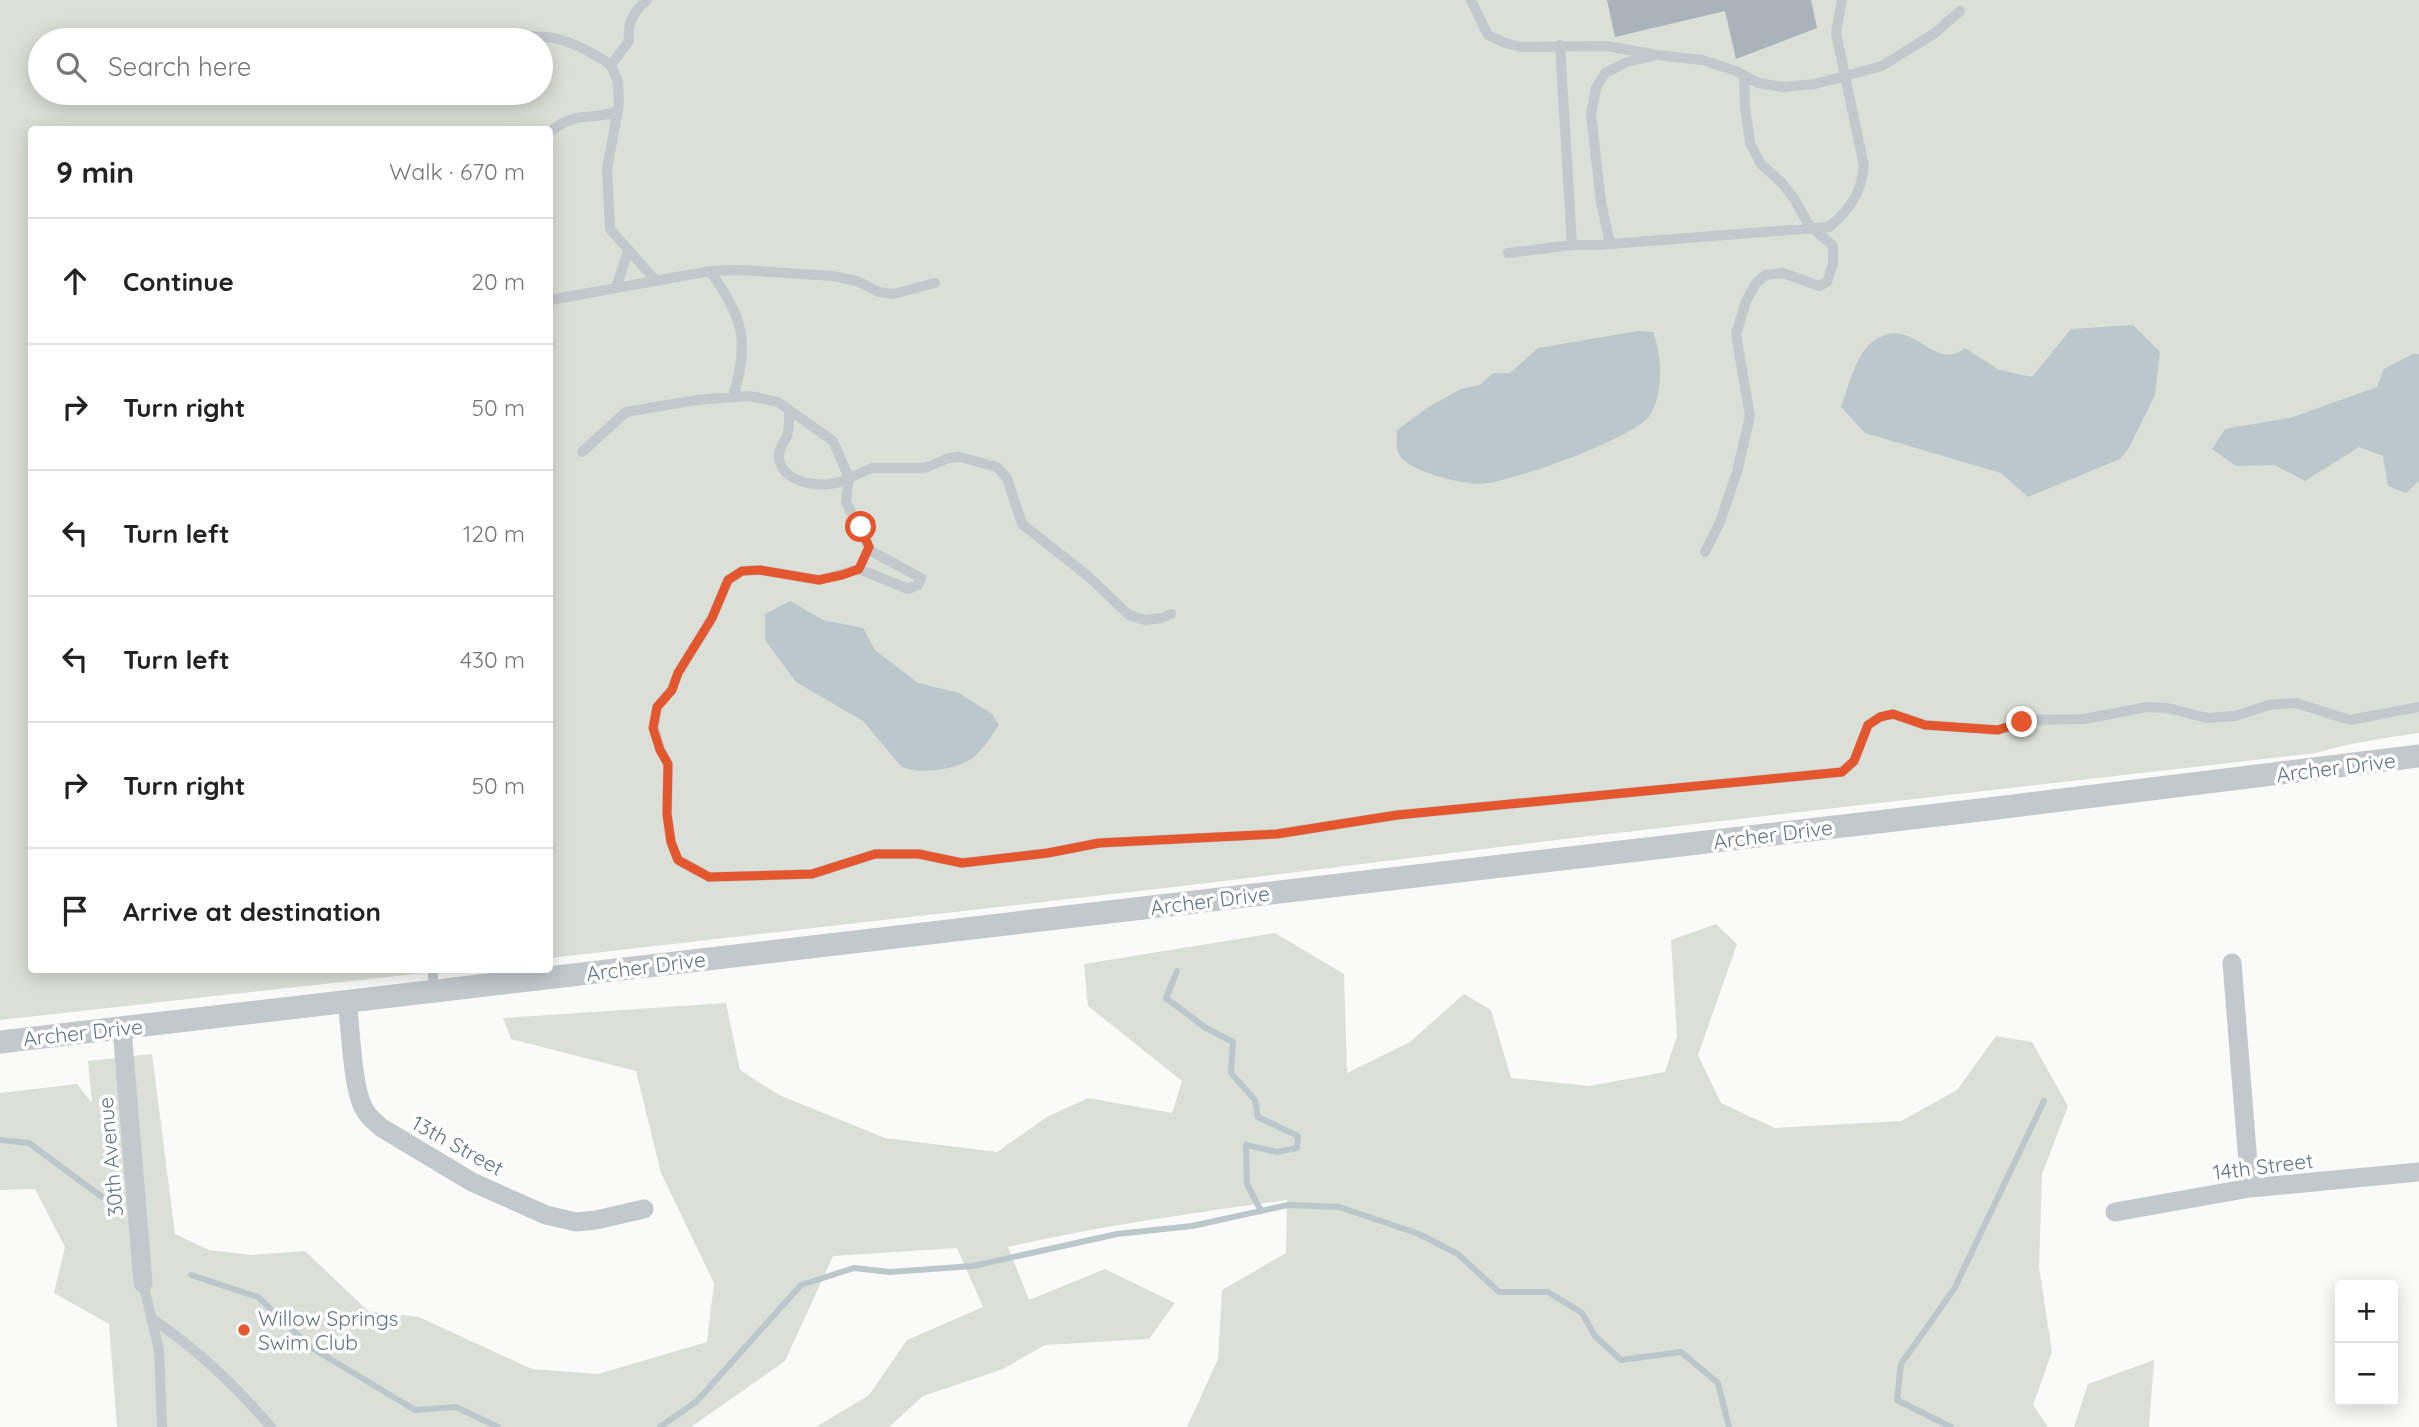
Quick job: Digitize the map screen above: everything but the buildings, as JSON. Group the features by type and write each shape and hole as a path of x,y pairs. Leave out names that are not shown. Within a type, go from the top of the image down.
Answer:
{"street":[{"name":"Archer Drive","path":"553,967 1997,808 2419,756"},
{"path":"2232,963 2250,1188"},
{"name":"Archer Drive","path":"0,1042 346,1002 433,980 497,973"},
{"name":"13th Street","path":"346,1002 363,1107 369,1118 382,1128 472,1182 546,1215 576,1222 644,1209"},
{"name":"30th Avenue","path":"122,1028 143,1283"},
{"name":"14th Street","path":"2115,1212 2250,1188 2419,1172"}],"lane":[{"path":"611,65 629,41 628,32 635,11 647,0"},
{"path":"1471,0 1488,35 1521,47 1606,46 1702,60 1758,83 1783,87 1846,78 1882,66 1935,33 1961,11"},
{"path":"1508,253 1572,245 1829,227 1844,215 1862,184 1864,166 1836,33 1842,0"},
{"path":"553,37 575,42 611,65 618,82 618,111 607,169 610,229 656,281"},
{"path":"1559,45 1572,245"},
{"path":"1611,244 1601,202 1591,114 1596,88 1605,73 1627,62 1657,55"},
{"path":"1705,552 1720,522 1737,472 1750,416 1737,334 1746,301 1756,284 1766,275 1783,273 1819,286 1827,282 1833,264 1833,246 1808,224 1795,200 1782,183 1761,164 1750,143 1744,75"},
{"path":"553,130 565,120 607,115 618,111"},
{"path":"616,288 628,251"},
{"path":"553,299 710,271 739,270 833,276 858,281 878,292 893,294 935,283"},
{"path":"710,271 730,300 742,334 741,369 733,397"},
{"path":"582,452 626,412 696,400 733,397 749,396 778,402 833,441 849,478 846,502 871,551 921,578 918,585 908,589 859,569 819,580 760,570 742,571 728,580 712,618 678,673 672,690 657,707 653,728 668,764 667,814 671,842 678,860 709,877 812,874 875,854 919,854 962,863 1048,853 1099,843 1277,834 1397,815 1842,772 1854,761 1868,725 1880,717 1893,714 1925,725 1998,730 2032,720 2084,719 2147,707 2167,708 2207,718 2235,716 2269,705 2296,703 2350,720 2419,707"},
{"path":"789,410 787,436 781,445 779,459 785,472 798,481 829,485 841,483 872,468 925,468 949,458 960,457 997,467 1007,478 1022,524 1088,576 1129,615 1145,620 1171,614"},
{"path":"859,569 869,547"},
{"path":"143,1283 159,1350 162,1427"},
{"path":"151,1318 187,1342 244,1395 271,1427"}],"shaded area":[{"path":"0,0 2419,0 2419,733 2316,753 553,958 553,126 28,126 28,973 424,973 0,1020"},
{"path":"2133,325 2160,352 2155,395 2129,448 2120,459 2028,497 2001,473 1865,433 1841,407 1859,359 1869,345 1885,335 1896,333 1906,336 1945,354 1955,354 1965,348 1999,370 2032,377 2071,329"},
{"path":"1638,331 1653,332 1656,341 1660,362 1658,396 1650,415 1621,436 1542,468 1479,484 1460,482 1424,471 1405,462 1398,453 1397,430 1427,408 1461,389 1480,385 1493,373 1510,373 1538,348"},
{"path":"2413,354 2419,354 2419,481 2406,493 2388,486 2383,456 2359,447 2305,481 2275,465 2236,466 2212,449 2225,429 2290,418 2377,387 2384,369"},
{"path":"790,601 823,620 863,628 875,650 918,683 959,693 992,714 999,725 979,752 968,761 950,768 928,771 901,766 863,721 796,682 765,640 765,614"},
{"path":"1716,924 1737,944 1698,1055 1721,1103 1775,1128 1901,1121 1957,1090 1996,1036 2032,1042 2068,1106 2042,1174 2039,1267 2052,1352 2033,1405 2048,1427 1187,1427 1218,1359 1222,1290 1286,1253 1287,1200 1112,1226 1008,1247 1029,1300 1105,1269 1175,1303 1149,1339 1045,1345 1003,1369 923,1396 889,1427 816,1427 869,1395 907,1340 983,1307 957,1248 833,1256 785,1361 691,1427 117,1427 109,1324 54,1293 65,1247 35,1189 0,1190 0,1093 77,1084 92,1103 88,1061 152,1054 175,1234 209,1250 252,1255 305,1251 368,1311 419,1317 532,1369 598,1374 707,1342 714,1283 661,1173 636,1071 511,1039 503,1018 726,1003 740,1070 779,1095 885,1138 997,1152 1047,1117 1088,1098 1172,1113 1182,1081 1088,1006 1084,964 1275,933 1344,974 1347,1073 1410,1042 1464,994 1491,1010 1511,1078 1589,1086 1665,1072 1677,1036 1671,940"},
{"path":"2154,1360 2149,1427 2074,1427 2088,1384"}],"waterway":[{"path":"1177,971 1166,998 1206,1028 1233,1042 1231,1073 1255,1100 1258,1117 1298,1136 1297,1148 1277,1152 1246,1145 1247,1184 1261,1211"},
{"path":"1951,1427 1897,1400 1901,1364 1954,1289 2044,1101"},
{"path":"0,1140 29,1143 102,1197"},
{"path":"660,1427 697,1401 801,1285 854,1268 890,1272 973,1266 1117,1234 1192,1226 1288,1205 1339,1207 1419,1234 1458,1254 1499,1292 1548,1292 1582,1313 1595,1336 1621,1360 1681,1352 1718,1383 1729,1427"},
{"path":"191,1275 258,1297 312,1348 415,1410 456,1407 498,1427"}],"place":[{"name":"Willow Springs Swim Club","path":"244,1330"}],"route":[{"path":"861,527 869,547 859,569 819,580 760,570 742,571 728,580 712,618 678,673 672,690 657,707 653,728 668,764 667,814 671,842 678,860 693,870 709,877 812,874 875,854 919,854 962,863 1048,853 1099,843 1277,834 1397,815 1842,772 1854,761 1868,725 1880,717 1893,714 1925,725 1998,730 2022,722"}]}
